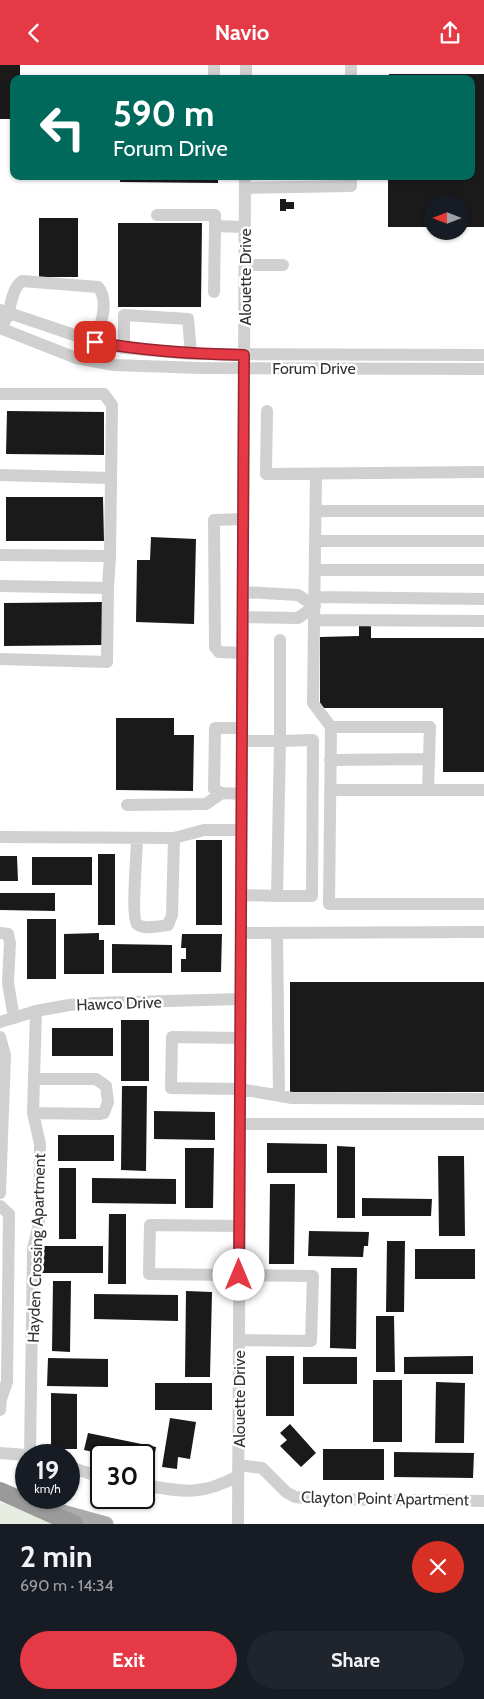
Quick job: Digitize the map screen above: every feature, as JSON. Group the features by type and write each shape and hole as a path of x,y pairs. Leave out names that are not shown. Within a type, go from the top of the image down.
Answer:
{"highway":[{"path":"0,1490 74,1524"}],"main road":[{"path":"0,1490 41,1506 106,1524"}],"street":[{"path":"245,182 351,186 351,180"},
{"name":"Alouette Drive","path":"238,1524 245,182"},
{"path":"157,215 215,215 214,293"},
{"path":"215,226 245,227"},
{"path":"245,265 283,265"},
{"path":"1,331 5,312 16,286 22,281 98,287 103,293 101,323 95,342"},
{"name":"Forum Drive","path":"5,312 95,342 124,348 244,361 484,369"},
{"path":"124,348 124,315 188,319 191,354"},
{"name":"Forum Drive","path":"1,331 76,358 114,365 201,368 244,361 484,355"},
{"path":"0,393 104,394 112,405 107,663 0,659"},
{"path":"267,411 266,474 484,472"},
{"path":"316,474 313,703 331,727 329,904 484,904"},
{"path":"0,475 111,478"},
{"path":"316,511 484,511"},
{"path":"243,519 214,520 215,647 219,652 243,653"},
{"path":"316,541 484,541"},
{"path":"0,555 110,556"},
{"path":"315,570 484,570"},
{"path":"0,586 108,588"},
{"path":"243,593 298,595 315,602 484,599"},
{"path":"243,617 298,618 315,602"},
{"path":"314,620 484,621"},
{"path":"277,896 280,640"},
{"path":"331,727 430,727 428,790"},
{"path":"241,895 312,896 313,740 280,741 242,735 215,728 214,789 222,793 242,794"},
{"path":"330,760 428,759"},
{"path":"330,791 484,790"},
{"path":"127,805 206,803 222,793"},
{"path":"0,837 137,839 174,837 204,830 242,830"},
{"path":"137,839 135,922 142,927 153,927 168,925 172,915 174,837"},
{"path":"241,933 484,932"},
{"path":"0,933 8,935 10,943 8,983 14,1018"},
{"path":"277,933 279,1095"},
{"name":"Hawco Drive","path":"0,1022 36,1011 69,1005 241,999"},
{"name":"Hayden Crossing Apartment","path":"30,1444 33,1249 39,1225 40,1144 34,1113 36,1011"},
{"path":"0,1037 5,1055 0,1193"},
{"path":"240,1038 172,1037 171,1088 240,1089 292,1098 484,1099"},
{"path":"34,1079 96,1079 106,1086 108,1098 104,1113 34,1113"},
{"path":"240,1124 484,1125"},
{"path":"0,1206 10,1214 4,1268 7,1381 0,1411"},
{"path":"239,1340 311,1341 313,1276 149,1274 149,1254 150,1225 240,1226"},
{"path":"0,1454 15,1455"},
{"name":"Clayton Point Apartment","path":"238,1471 262,1468 286,1492 296,1497 315,1499 484,1501"},
{"path":"155,1487 194,1492 219,1486 238,1471"}],"shaded area":[{"path":"0,1502 58,1524 0,1524"}],"building":[{"path":"0,65 20,65 20,75 10,75 10,119 0,119"},
{"path":"389,74 484,74 484,227 469,227 469,195 424,195 424,227 388,227 388,180 475,180 475,75"},
{"path":"120,180 218,180 218,183 120,182"},
{"path":"280,199 286,199 286,202 294,202 294,209 280,211"},
{"path":"39,218 78,218 78,277 39,277"},
{"path":"118,223 202,223 201,307 118,307"},
{"path":"7,411 104,412 104,455 6,454"},
{"path":"6,497 103,497 104,541 6,541"},
{"path":"151,537 196,539 194,624 136,622 137,560 150,560"},
{"path":"102,602 103,645 4,646 4,603"},
{"path":"359,626 371,626 371,638 484,638 484,772 443,772 443,708 320,708 320,637 359,636"},
{"path":"116,718 174,718 174,735 194,735 193,791 116,790"},
{"path":"196,840 222,840 222,925 196,925"},
{"path":"98,854 115,854 115,925 98,925"},
{"path":"0,856 17,856 18,881 0,881"},
{"path":"32,857 92,857 92,885 32,885"},
{"path":"0,893 55,893 55,911 0,910"},
{"path":"27,919 56,919 56,979 27,979"},
{"path":"99,933 99,940 104,940 104,974 64,974 64,934"},
{"path":"182,934 222,934 221,972 181,972 181,959 186,959 186,948 181,948"},
{"path":"112,944 172,945 172,973 112,973"},
{"path":"290,982 484,982 484,1092 290,1092"},
{"path":"121,1020 149,1020 149,1081 121,1081"},
{"path":"52,1028 113,1028 113,1056 52,1056"},
{"path":"122,1086 147,1086 146,1171 121,1170"},
{"path":"154,1111 215,1112 215,1140 154,1139"},
{"path":"58,1135 114,1135 114,1161 58,1161"},
{"path":"267,1143 327,1144 327,1173 267,1173"},
{"path":"337,1146 355,1147 355,1218 337,1218"},
{"path":"185,1148 214,1148 213,1208 185,1208"},
{"path":"438,1156 464,1156 465,1236 439,1236"},
{"path":"59,1168 76,1168 76,1239 59,1239"},
{"path":"92,1178 176,1179 176,1204 92,1203"},
{"path":"270,1184 295,1184 294,1264 269,1264"},
{"path":"362,1198 432,1199 431,1216 362,1216"},
{"path":"109,1214 126,1214 126,1284 108,1284"},
{"path":"309,1231 369,1232 368,1246 364,1246 363,1257 308,1256"},
{"path":"387,1241 405,1241 404,1312 386,1312"},
{"path":"42,1246 103,1246 103,1273 42,1273"},
{"path":"415,1249 475,1249 475,1279 415,1279"},
{"path":"331,1268 357,1268 356,1349 330,1348"},
{"path":"53,1281 71,1281 70,1352 52,1351"},
{"path":"186,1291 212,1292 210,1377 185,1377"},
{"path":"94,1294 178,1295 178,1321 94,1319"},
{"path":"376,1316 394,1316 395,1372 376,1372"},
{"path":"266,1356 294,1356 294,1416 266,1416"},
{"path":"473,1356 473,1374 404,1374 404,1357"},
{"path":"303,1357 357,1357 357,1384 303,1384"},
{"path":"48,1358 108,1359 108,1387 47,1386"},
{"path":"373,1380 402,1380 402,1442 373,1442"},
{"path":"436,1382 465,1383 464,1443 435,1443"},
{"path":"155,1383 212,1383 212,1410 155,1410"},
{"path":"51,1393 77,1394 77,1444 51,1444"},
{"path":"170,1418 196,1422 190,1459 178,1457 177,1469 162,1467"},
{"path":"290,1424 316,1453 301,1467 280,1446 287,1440 280,1433"},
{"path":"88,1433 141,1444 90,1444 90,1451 84,1450"},
{"path":"323,1449 384,1449 384,1480 323,1480"},
{"path":"394,1452 474,1453 473,1478 394,1477"}],"route":[{"path":"95,342 124,348 191,354 244,355 239,1275"}]}
